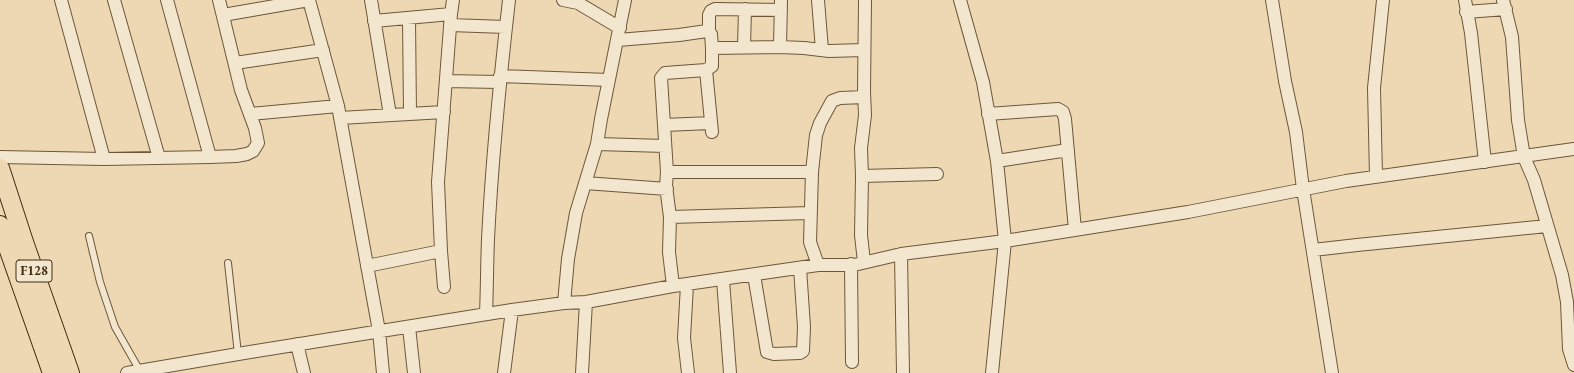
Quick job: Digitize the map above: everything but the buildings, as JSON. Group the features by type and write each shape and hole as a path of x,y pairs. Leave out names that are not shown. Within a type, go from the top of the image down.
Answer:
{"main road":[{"name":"F128","path":"0,168 24,242 70,373"},
{"name":"F128","path":"0,225 52,373"}],"street":[{"path":"61,0 104,159"},
{"path":"114,0 159,158"},
{"path":"167,0 210,157"},
{"path":"0,157 104,159 210,157 247,154 255,149 258,143 256,128 242,90 219,0"},
{"path":"223,15 309,0 338,106 379,332 383,373"},
{"path":"371,0 390,115"},
{"path":"444,287 438,182 450,19 453,0"},
{"path":"486,314 488,240 500,79 509,0"},
{"path":"564,0 578,3 619,34 709,31"},
{"path":"564,303 568,259 575,221 597,144 625,0"},
{"path":"818,0 822,50"},
{"path":"864,262 861,235 861,148 865,115 865,0"},
{"path":"960,0 983,82 997,161 1005,241 992,373"},
{"path":"1272,0 1285,81 1296,132 1303,189 1332,373"},
{"path":"1376,177 1374,88 1383,0"},
{"path":"674,286 669,252 670,217 661,78 665,73 706,70 712,66 709,15 711,11 715,9 745,9 781,5 780,47"},
{"path":"1485,162 1471,33 1466,6 1505,5 1512,37 1518,120 1524,157 1534,180 1546,226 1562,276 1567,302 1569,349 1574,365"},
{"path":"744,47 745,9"},
{"path":"374,21 409,18 450,19 506,27"},
{"path":"409,18 410,114"},
{"path":"712,48 780,47 822,50 864,50"},
{"path":"235,63 323,50"},
{"path":"664,125 711,127 706,70"},
{"path":"446,81 500,79 609,80"},
{"path":"818,265 810,242 812,172 816,135 820,123 832,101 840,98 864,97"},
{"path":"250,114 338,106"},
{"path":"988,114 1058,109 1063,112 1065,119 1075,230"},
{"path":"340,118 444,112"},
{"path":"597,144 665,146"},
{"path":"127,373 512,310 564,303 586,302 674,286 818,265 851,264 901,254 1005,241 1188,212 1346,181 1574,149"},
{"path":"997,161 1068,150"},
{"path":"667,172 812,172"},
{"path":"862,176 937,174"},
{"path":"586,183 667,189"},
{"path":"670,217 810,213"},
{"path":"1313,250 1357,244 1546,226"},
{"path":"367,266 441,251"},
{"path":"901,254 903,373"},
{"path":"851,264 852,362"},
{"path":"754,275 767,352 774,354 800,353 803,351 804,327 800,268"},
{"path":"723,280 730,373"},
{"path":"687,285 684,338 688,373"},
{"path":"582,373 586,302"},
{"path":"504,373 512,310"},
{"path":"409,326 414,373"},
{"path":"297,344 304,373"}],"lane":[{"path":"89,236 100,282 115,327 140,371"},
{"path":"228,263 238,354"}]}
